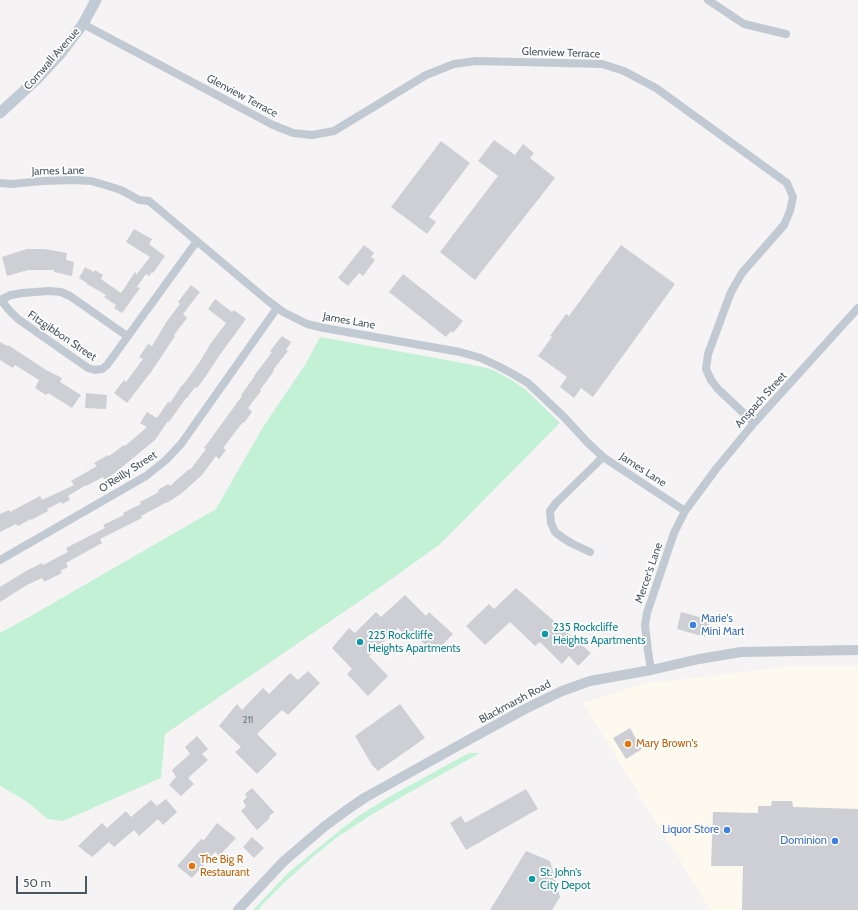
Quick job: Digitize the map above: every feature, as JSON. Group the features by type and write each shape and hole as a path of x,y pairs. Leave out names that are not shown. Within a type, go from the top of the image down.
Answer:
{"main road":[{"name":"Cornwall Avenue","path":"0,114 37,79 61,53 83,24 96,0"}],"street":[{"path":"708,0 744,24 786,34"},
{"name":"Glenview Terrace","path":"83,24 273,125 293,133 312,135 334,131 426,75 454,64 476,61 602,64 624,71 656,88 787,183 793,197 790,211 784,225 742,273 731,292 708,354 706,369 711,380 718,389 754,423"},
{"name":"James Lane","path":"0,183 11,184 75,180 105,185 121,190 139,200 149,202 277,308 298,320 316,326 460,352 481,358 498,366 514,374 528,384 564,417 603,457 685,510"},
{"name":"Fitzgibbon Street","path":"127,336 70,296 61,292 49,291 22,293 11,295 0,300 18,319 91,370 98,370 104,367 127,336 197,241"},
{"name":"O'Reilly Street","path":"0,560 146,476 166,460 181,444 277,308"},
{"name":"Anspach Street","path":"685,510 754,423 856,313"},
{"path":"590,552 571,543 555,532 551,523 550,511 556,502 603,457"},
{"name":"Mercer's Lane","path":"651,670 645,625 647,613 674,533 685,510"},
{"name":"Blackmarsh Road","path":"238,910 284,861 325,826 366,797 516,714 562,691 590,681 741,652 858,650"}],"shaded area":[{"path":"786,667 858,667 858,910 710,910 583,703 642,684"}],"green space":[{"path":"320,337 487,368 508,378 525,389 560,423 439,545 376,590 165,734 161,778 63,821 48,819 26,801 0,785 0,633 216,509 263,427 305,365"},
{"path":"469,753 480,753 403,796 336,838 284,883 258,910 253,910 289,872 360,815 394,794"}],"building":[{"path":"494,140 515,155 523,144 534,153 530,158 555,178 475,280 440,252 498,176 478,161"},
{"path":"441,141 470,163 429,217 436,222 427,234 391,207"},
{"path":"134,229 152,239 149,244 165,256 153,273 152,272 149,276 146,274 137,287 140,288 122,313 114,308 116,305 104,297 106,295 79,278 85,267 94,272 95,270 103,275 101,279 121,293 135,272 137,274 150,257 126,242"},
{"path":"364,245 374,253 371,257 375,260 363,276 359,273 348,286 338,278"},
{"path":"621,245 675,284 593,397 581,388 574,398 560,387 567,377 538,356 566,314 569,316"},
{"path":"27,249 45,249 67,253 66,260 74,262 72,276 54,272 54,270 28,270 7,276 2,257"},
{"path":"403,274 463,321 453,333 451,331 446,337 389,292"},
{"path":"191,285 200,292 183,314 187,318 174,335 175,336 151,372 127,403 114,393 124,380 126,382 143,359 139,357 148,344 152,346 167,321 180,304 178,302"},
{"path":"215,299 232,312 234,310 246,319 197,388 195,387 186,398 155,440 115,473 104,480 103,477 86,485 68,496 70,500 62,504 61,502 47,509 48,511 18,526 16,524 0,532 0,514 9,510 10,512 40,496 42,500 74,485 71,481 97,466 94,463 108,455 109,456 124,445 125,446 147,427 140,423 147,412 157,418 168,402 170,403 226,323 208,309"},
{"path":"282,336 291,342 286,350 288,351 273,370 274,371 260,390 261,391 248,408 252,412 223,448 226,450 219,459 216,456 202,475 182,493 167,503 141,516 142,518 100,539 102,543 66,563 68,567 60,571 62,573 44,582 42,578 27,585 0,602 0,587 26,571 42,563 43,565 68,552 66,548 105,528 103,525 124,515 123,513 141,504 140,502 159,492 158,490 168,484 170,486 189,469 190,470 272,352 270,351"},
{"path":"0,342 7,346 8,345 46,370 62,378 60,382 81,395 72,408 48,393 46,395 35,388 39,380 15,365 13,368 0,360"},
{"path":"86,393 107,395 106,409 85,408"},
{"name":"235 Rockcliffe Heights Apartments","path":"516,588 591,653 578,666 569,656 562,664 540,642 535,646 510,622 485,645 466,626 489,604 494,609"},
{"name":"225 Rockcliffe Heights Apartments","path":"405,595 426,616 429,612 453,634 434,653 411,632 406,637 398,628 369,656 388,676 368,696 347,674 352,669 332,648 349,628 355,633 376,612 381,617"},
{"name":"Marie's Mini Mart","path":"681,612 710,620 705,637 677,629"},
{"path":"308,671 320,683 288,715 282,710 257,734 277,754 257,774 235,752 241,747 219,726 237,704 242,710 263,688 269,694 290,673 298,680"},
{"path":"400,704 425,738 378,771 372,765 355,736"},
{"name":"Mary Brown's","path":"630,728 642,749 626,759 613,738"},
{"path":"197,736 208,749 202,754 208,760 188,778 194,784 181,796 169,785 176,777 172,770 190,754 185,747"},
{"path":"252,788 274,812 269,816 270,818 257,830 241,811 246,806 243,801 247,797 245,794"},
{"path":"526,789 538,809 466,850 450,823 461,816 465,823"},
{"path":"166,799 177,812 163,825 158,819 139,836 134,830 114,847 109,842 92,857 78,846 102,823 107,828 126,811 131,817 151,800 157,806"},
{"path":"772,801 792,801 793,807 858,809 858,910 742,910 743,866 711,866 713,812 758,813 758,806 771,806"},
{"path":"217,823 236,838 219,856 215,852 192,878 177,866 201,839 204,840"},
{"path":"252,837 264,848 254,858 243,847"},
{"name":"St. John's City Depot","path":"526,851 550,861 560,897 552,910 490,910"}],"place":[{"name":"Marie's Mini Mart","path":"693,625"},
{"name":"235 Rockcliffe Heights Apartments","path":"545,634"},
{"name":"225 Rockcliffe Heights Apartments","path":"360,642"},
{"name":"Mary Brown's","path":"628,744"},
{"name":"Liquor Store","path":"727,830"},
{"name":"Dominion","path":"835,841"},
{"name":"The Big R Restaurant","path":"192,866"},
{"name":"St. John's City Depot","path":"532,879"}]}
